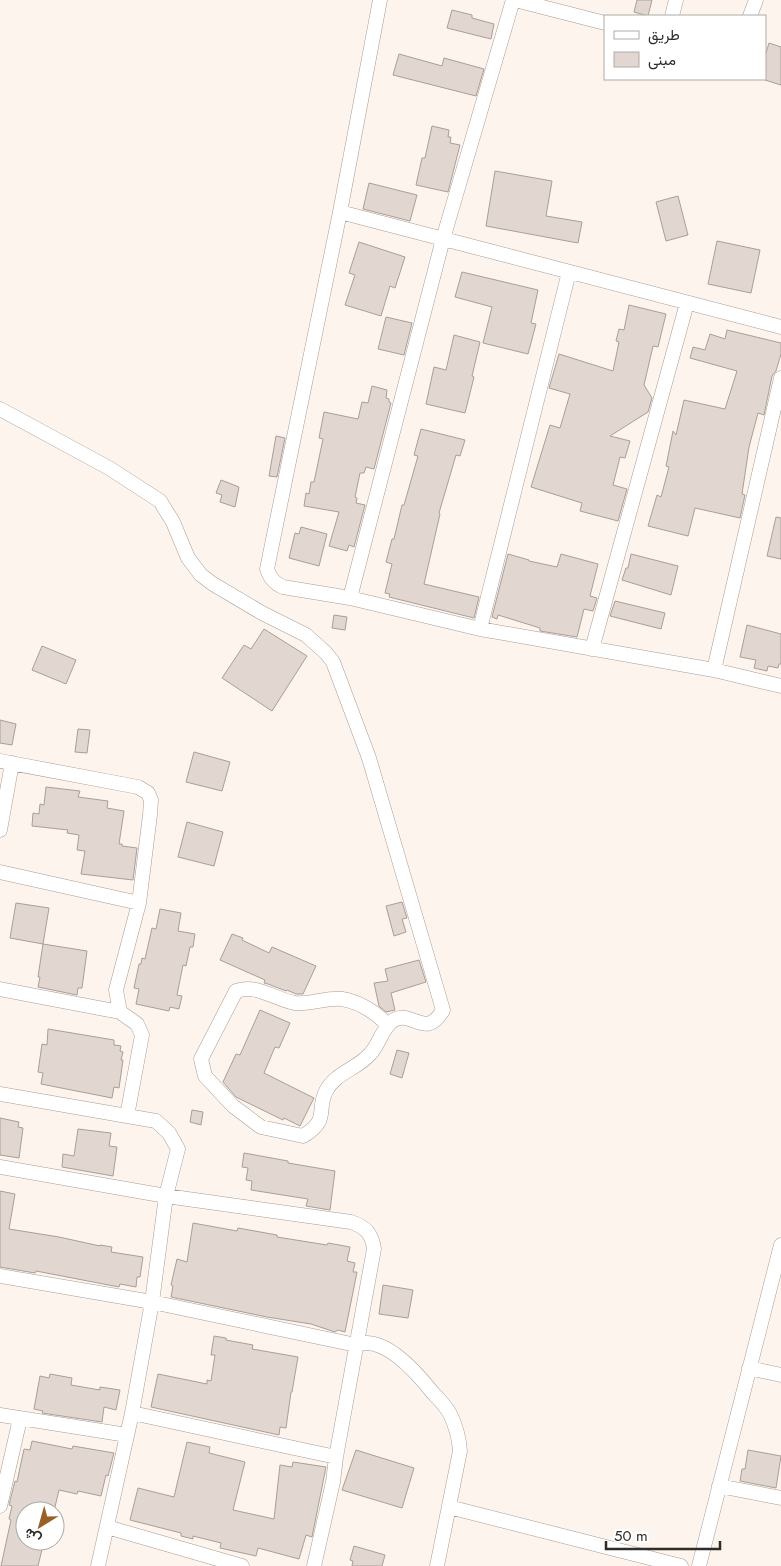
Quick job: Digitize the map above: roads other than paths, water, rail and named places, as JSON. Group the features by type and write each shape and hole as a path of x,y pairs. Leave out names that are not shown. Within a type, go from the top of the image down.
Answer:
{"street":[{"path":"380,0 340,212 267,569 272,580 283,587 350,598 480,629 714,670 781,686"},
{"path":"350,598 443,240 514,0 604,23"},
{"path":"672,15 676,0"},
{"path":"750,15 756,0"},
{"path":"340,212 781,327"},
{"path":"480,629 569,272"},
{"path":"592,649 687,303"},
{"path":"714,670 781,378"},
{"path":"0,410 109,468 160,501 173,522 188,558 201,575 262,613 306,635 326,653 334,662 369,758 443,1010 438,1019 426,1025 403,1016 395,1019 388,1025 370,1054 330,1082 324,1096 322,1116 314,1130 303,1136 261,1127 234,1106 204,1076 201,1059 236,991 242,989 256,990 294,1003 310,1004 340,998 364,1006 388,1025"},
{"path":"0,830 6,762 138,787 148,793 151,800 150,815 139,903 116,990 120,1012"},
{"path":"0,872 139,903"},
{"path":"0,989 120,1012 137,1024 142,1035 127,1116"},
{"path":"0,1094 156,1121 169,1133 178,1150 166,1196 152,1302 132,1413 98,1566"},
{"path":"0,1167 166,1196 342,1221 362,1226 373,1239 374,1250 333,1482 314,1566"},
{"path":"699,1566 749,1368 777,1275 781,1244"},
{"path":"0,1276 152,1302 356,1345 365,1342 385,1348 415,1371 449,1412 458,1432 460,1451 437,1566"},
{"path":"749,1368 781,1375"},
{"path":"132,1413 336,1457"},
{"path":"0,1415 127,1435"},
{"path":"0,1506 20,1419"},
{"path":"719,1486 781,1498"},
{"path":"449,1507 681,1566"},
{"path":"107,1527 242,1566"}]}
